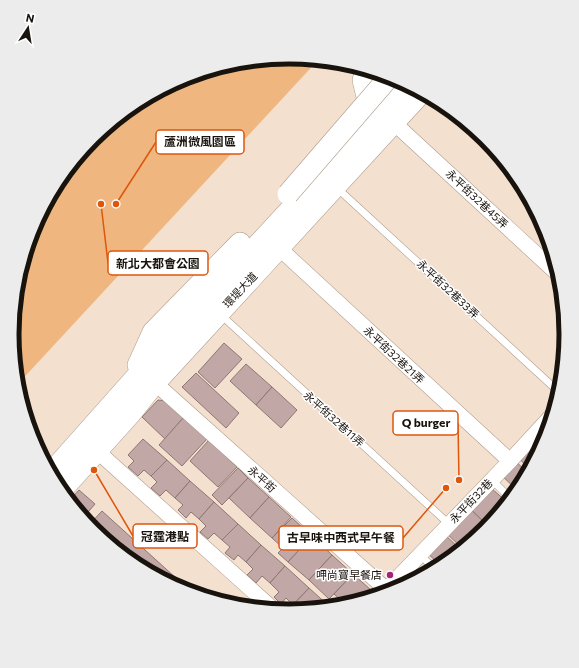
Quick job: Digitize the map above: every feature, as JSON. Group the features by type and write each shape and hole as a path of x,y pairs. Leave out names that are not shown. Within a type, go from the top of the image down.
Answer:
{"street":[{"path":"365,75 363,80 368,101 386,117"},
{"path":"54,468 119,396 147,370 153,332 288,194 385,81"},
{"name":"環堤大道","path":"147,370 219,314 335,186 386,117 404,89"},
{"name":"環堤大道","path":"66,485 131,413 147,370 386,117 417,95"},
{"name":"永平街32巷45弄","path":"386,117 552,269"},
{"name":"永平街32巷21弄","path":"279,248 510,461"},
{"name":"永平街","path":"147,370 382,588"},
{"name":"永平街32巷","path":"395,583 510,461 538,441"},
{"path":"97,451 267,603"}],"lane":[{"name":"永平街32巷33弄","path":"335,186 555,388"},
{"name":"永平街32巷11弄","path":"219,314 449,524"},
{"path":"492,480 507,495"},
{"path":"420,555 430,565"}],"shaded area":[{"path":"272,64 314,65 23,379 19,334 21,299 33,247 55,199 75,169 98,143 125,119 139,109 170,91 186,84 219,73 254,66"}],"building":[{"path":"224,343 242,359 215,388 198,372"},
{"path":"246,364 272,387 256,405 230,381"},
{"path":"196,373 239,413 226,428 182,387"},
{"path":"272,387 297,410 281,428 256,405"},
{"path":"158,400 166,401 184,417 165,439 142,417"},
{"path":"184,417 207,439 182,466 159,445"},
{"path":"529,437 536,444 526,465 513,453"},
{"path":"143,439 167,460 151,476 144,470 138,476 128,467 134,461 128,455"},
{"path":"209,440 237,467 218,487 190,461"},
{"path":"512,458 524,469 513,486 498,472"},
{"path":"167,460 190,481 175,498 166,490 160,496 151,488 157,482 151,476"},
{"path":"238,468 248,478 222,505 212,495"},
{"path":"248,478 269,497 250,518 229,498"},
{"path":"190,481 214,502 199,519 191,512 186,518 178,510 183,505 175,498"},
{"path":"491,488 504,499 484,522 465,504"},
{"path":"79,490 95,504 87,513 73,496"},
{"path":"269,497 291,517 272,538 250,518"},
{"path":"214,502 238,524 222,540 214,533 208,539 200,532 206,526 199,519"},
{"path":"465,504 484,522 459,545 442,529"},
{"path":"102,511 179,581 139,559 125,549 94,520"},
{"path":"292,518 312,536 288,562 278,553 283,548 272,538"},
{"path":"238,524 261,545 246,562 238,555 234,560 225,553 230,547 222,540"},
{"path":"441,531 457,546 436,561 423,549"},
{"path":"312,536 332,555 309,580 288,562"},
{"path":"261,545 285,566 270,583 262,576 256,583 247,575 253,569 246,562"},
{"path":"332,555 353,574 329,599 309,580"},
{"path":"285,566 309,588 294,604 286,598 281,604 274,597 279,592 270,583"},
{"path":"353,574 371,590 371,592 360,595 340,599 334,594"},
{"path":"309,588 325,602 307,604 294,604"}],"place":[{"name":"新北大都會公園","path":"101,204"},
{"name":"蘆洲微風園區","path":"116,204"},
{"name":"冠霆港點","path":"94,470"},
{"name":"Q burger","path":"459,480"},
{"name":"古早味中西式早午餐","path":"446,488"},
{"name":"呷尚寶早餐店","path":"390,575"}]}
